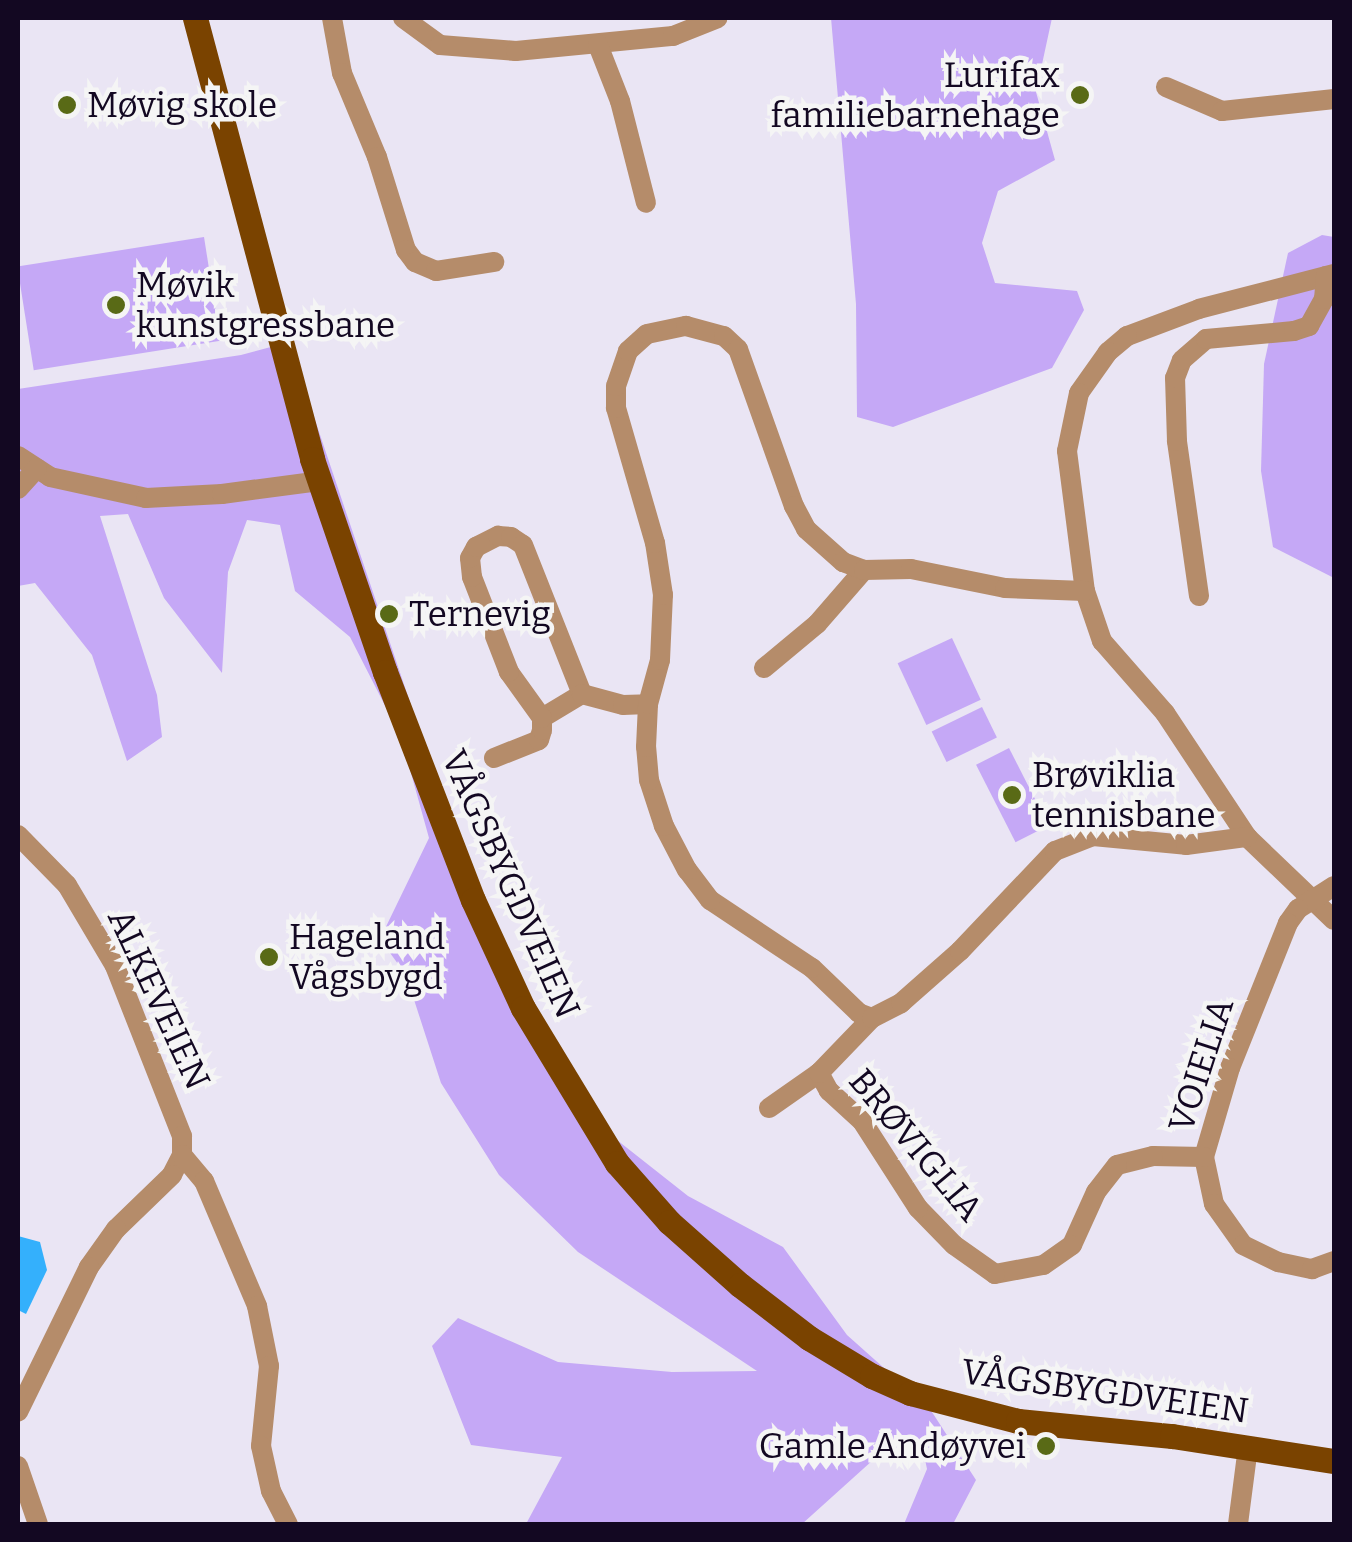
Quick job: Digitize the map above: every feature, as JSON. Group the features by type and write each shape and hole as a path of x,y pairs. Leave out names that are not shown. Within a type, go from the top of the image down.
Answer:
{"main road":[{"name":"VÅGSBYGDVEIEN","path":"195,18 319,481 414,749 499,957 588,1123 669,1222 710,1261 810,1338 910,1394 1018,1421 1334,1461"}],"street":[{"path":"332,18 342,72 377,157 406,250 416,262 436,271 494,262"},
{"path":"403,18 426,38 455,48 516,51 673,36 718,18"},
{"path":"598,45 620,101 646,202"},
{"path":"1166,87 1222,111 1334,100"},
{"path":"1200,596 1176,441 1176,378 1182,360 1206,339 1294,332 1309,326 1324,300 1330,275 1145,326 1117,344 1080,393 1067,451 1085,591 1102,642 1165,714 1246,836 1334,920"},
{"name":"BRØVIGLIA","path":"864,570 843,562 806,529 738,349 724,336 686,326 647,334 628,350 616,386 620,429 655,543 663,595 660,660 648,704 646,766 664,826 698,888 740,924 812,968 858,1013 872,1018"},
{"path":"18,456 36,468 92,489 146,498 222,494 319,481"},
{"path":"18,490 36,468"},
{"path":"542,718 518,689 480,601 470,558 476,546 498,536 511,536 522,546 582,694"},
{"path":"764,668 818,624 864,570 911,569 1038,592 1085,591"},
{"path":"494,758 538,740 542,718 582,694 622,705 648,704"},
{"name":"ALKEVEIEN","path":"18,835 66,885 115,966 178,1117 182,1155 204,1181 215,1204 262,1323 268,1366 261,1446 271,1491 288,1524"},
{"name":"BRØVIGLIA","path":"768,1108 819,1073 872,1018 922,986 1055,850 1074,841 1104,837 1208,845 1246,836"},
{"name":"VOIELIA","path":"1334,886 1298,908 1278,944 1226,1080 1204,1158 1214,1204 1243,1245 1278,1262 1312,1269 1334,1261"},
{"name":"BRØVIGLIA","path":"819,1073 829,1091 862,1121 918,1208 954,1245 995,1274 1043,1265 1072,1244 1096,1192 1117,1166 1153,1156 1204,1158"},
{"path":"18,1412 90,1267 116,1229 172,1176 182,1155"},
{"path":"1238,1524 1248,1448"},
{"path":"18,1466 38,1524"}],"shaded area":[{"path":"831,18 1052,18 1036,92 1055,160 998,191 982,243 995,283 1077,291 1084,310 1052,368 893,427 857,417 856,304"},
{"path":"1322,235 1334,237 1334,578 1273,547 1261,471 1264,364 1288,253"},
{"name":"Møvik kunstgressbane","path":"204,237 220,341 34,370 18,266"},
{"path":"293,341 314,417 454,833 496,934 603,1129 688,1196 783,1247 847,1335 930,1409 976,1480 953,1524 904,1524 927,1469 922,1445 873,1460 802,1524 526,1524 562,1457 471,1445 432,1346 458,1318 558,1362 672,1372 757,1371 578,1252 499,1175 441,1083 406,975 380,939 429,838 401,737 350,637 295,591 280,525 247,520 228,572 222,673 164,598 128,514 100,516 157,695 162,737 127,761 92,655 35,583 18,586 18,389 241,355"},
{"path":"952,638 981,700 926,725 898,663"},
{"path":"982,707 997,738 947,762 932,732"},
{"name":"Brøviklia tennisbane","path":"1009,748 1048,826 1016,842 976,765"}],"water":[{"path":"18,1236 40,1242 47,1270 26,1314 18,1310"}],"place":[{"name":"Lurifax familiebarnehage","path":"1080,95"},
{"name":"Møvig skole","path":"67,105"},
{"name":"Møvik kunstgressbane","path":"116,305"},
{"name":"Ternevig","path":"389,614"},
{"name":"Brøviklia tennisbane","path":"1012,795"},
{"name":"Hageland Vågsbygd","path":"269,957"},
{"name":"Gamle Andøyvei","path":"1046,1446"}]}
